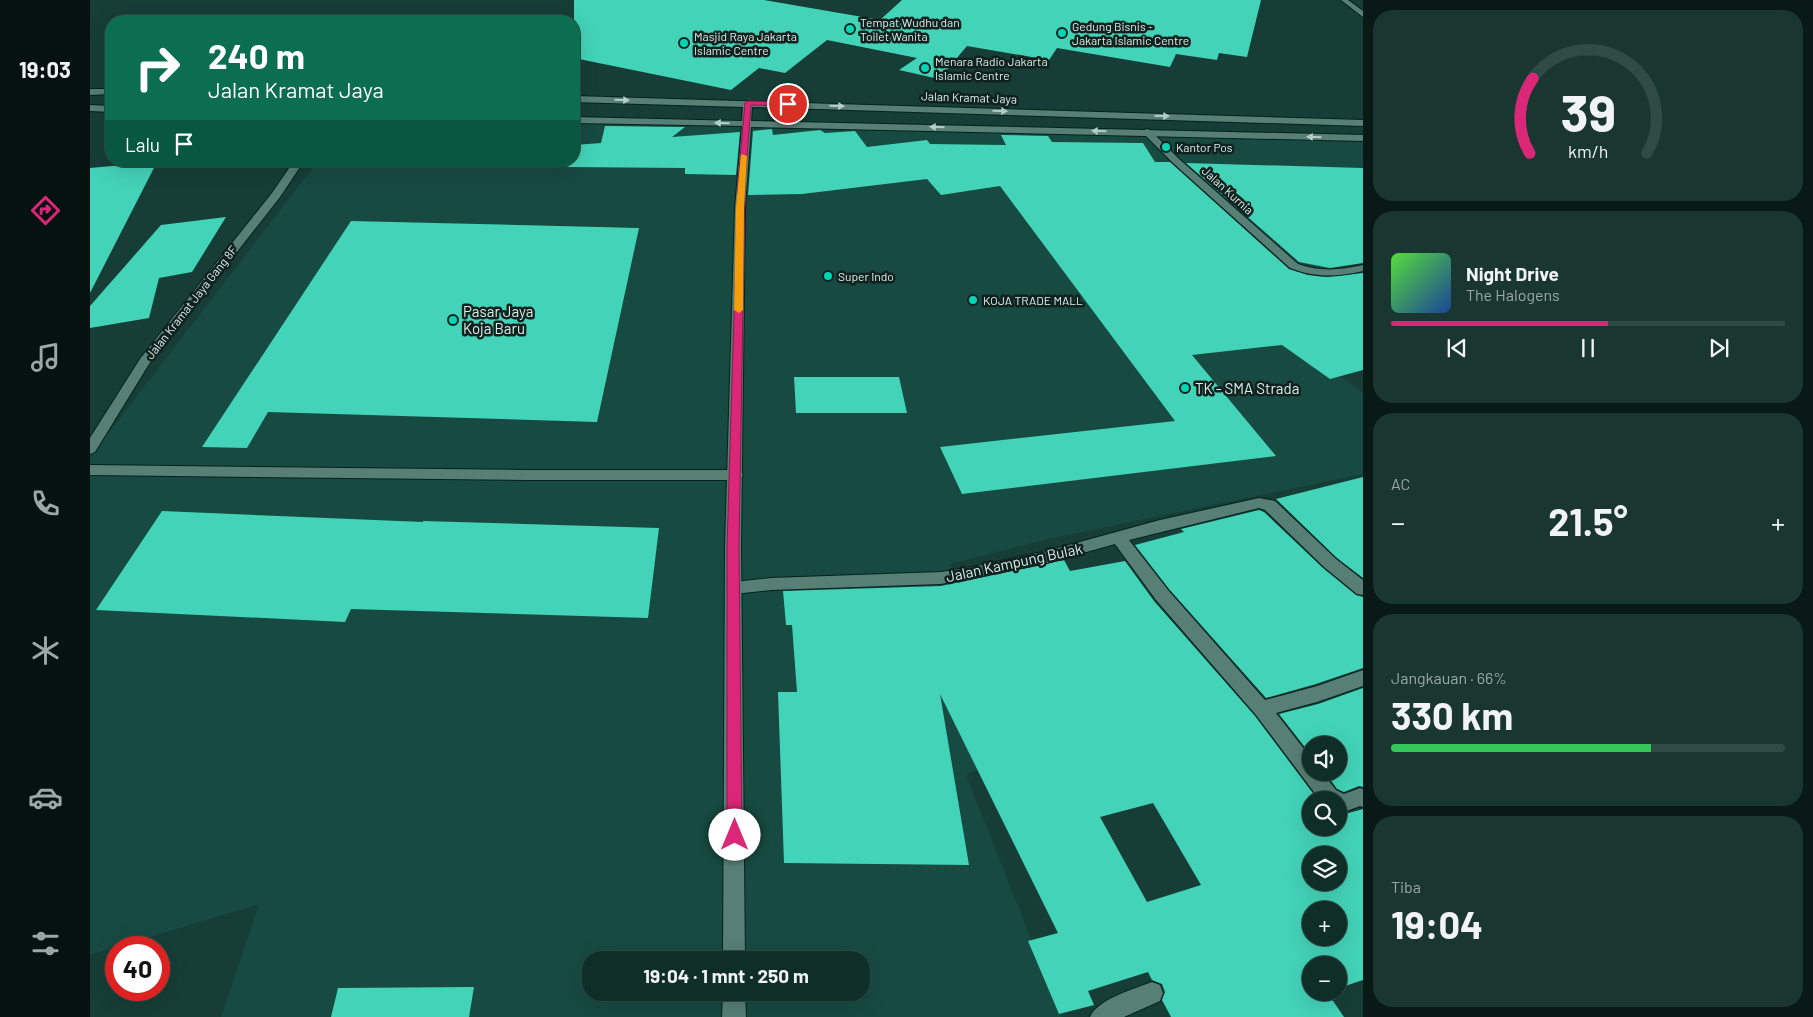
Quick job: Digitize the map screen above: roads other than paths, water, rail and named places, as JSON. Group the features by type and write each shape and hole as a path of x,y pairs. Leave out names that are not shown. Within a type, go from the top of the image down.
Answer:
{"street":[{"path":"1344,0 1363,14"},
{"path":"90,92 105,92"},
{"name":"Jalan Kramat Jaya","path":"580,99 1363,123"},
{"path":"734,951 734,588 740,208 748,103"},
{"path":"90,108 105,109"},
{"path":"580,120 1363,138"},
{"name":"Jalan Kurnia","path":"1147,132 1176,161 1294,266 1323,274 1363,268"},
{"name":"Jalan Kramat Jaya Gang 8F","path":"90,449 144,362 276,194 295,167"},
{"path":"90,470 526,475 736,475"},
{"name":"Jalan Kampung Bulak","path":"734,588 770,584 941,578 1047,557 1118,537 1259,503 1270,505 1330,564 1363,589"},
{"path":"1118,537 1162,595 1262,709 1325,791"},
{"path":"1262,709 1317,694 1363,678"},
{"path":"1347,802 1360,797 1363,798"},
{"path":"1102,1017 1123,1004 1152,993"},
{"path":"734,1001 734,1017"}],"place":[{"name":"Tempat Wudhu dan Toilet Wanita","path":"850,29"},
{"name":"Gedung Bisnis - Jakarta Islamic Centre","path":"1062,33"},
{"name":"Masjid Raya Jakarta Islamic Centre","path":"684,43"},
{"name":"Menara Radio Jakarta Islamic Centre","path":"925,68"},
{"name":"Kantor Pos","path":"1166,147"},
{"name":"Super Indo","path":"828,276"},
{"name":"KOJA TRADE MALL","path":"973,300"},
{"name":"Pasar Jaya Koja Baru","path":"453,320"},
{"name":"TK - SMA Strada","path":"1185,388"}]}
